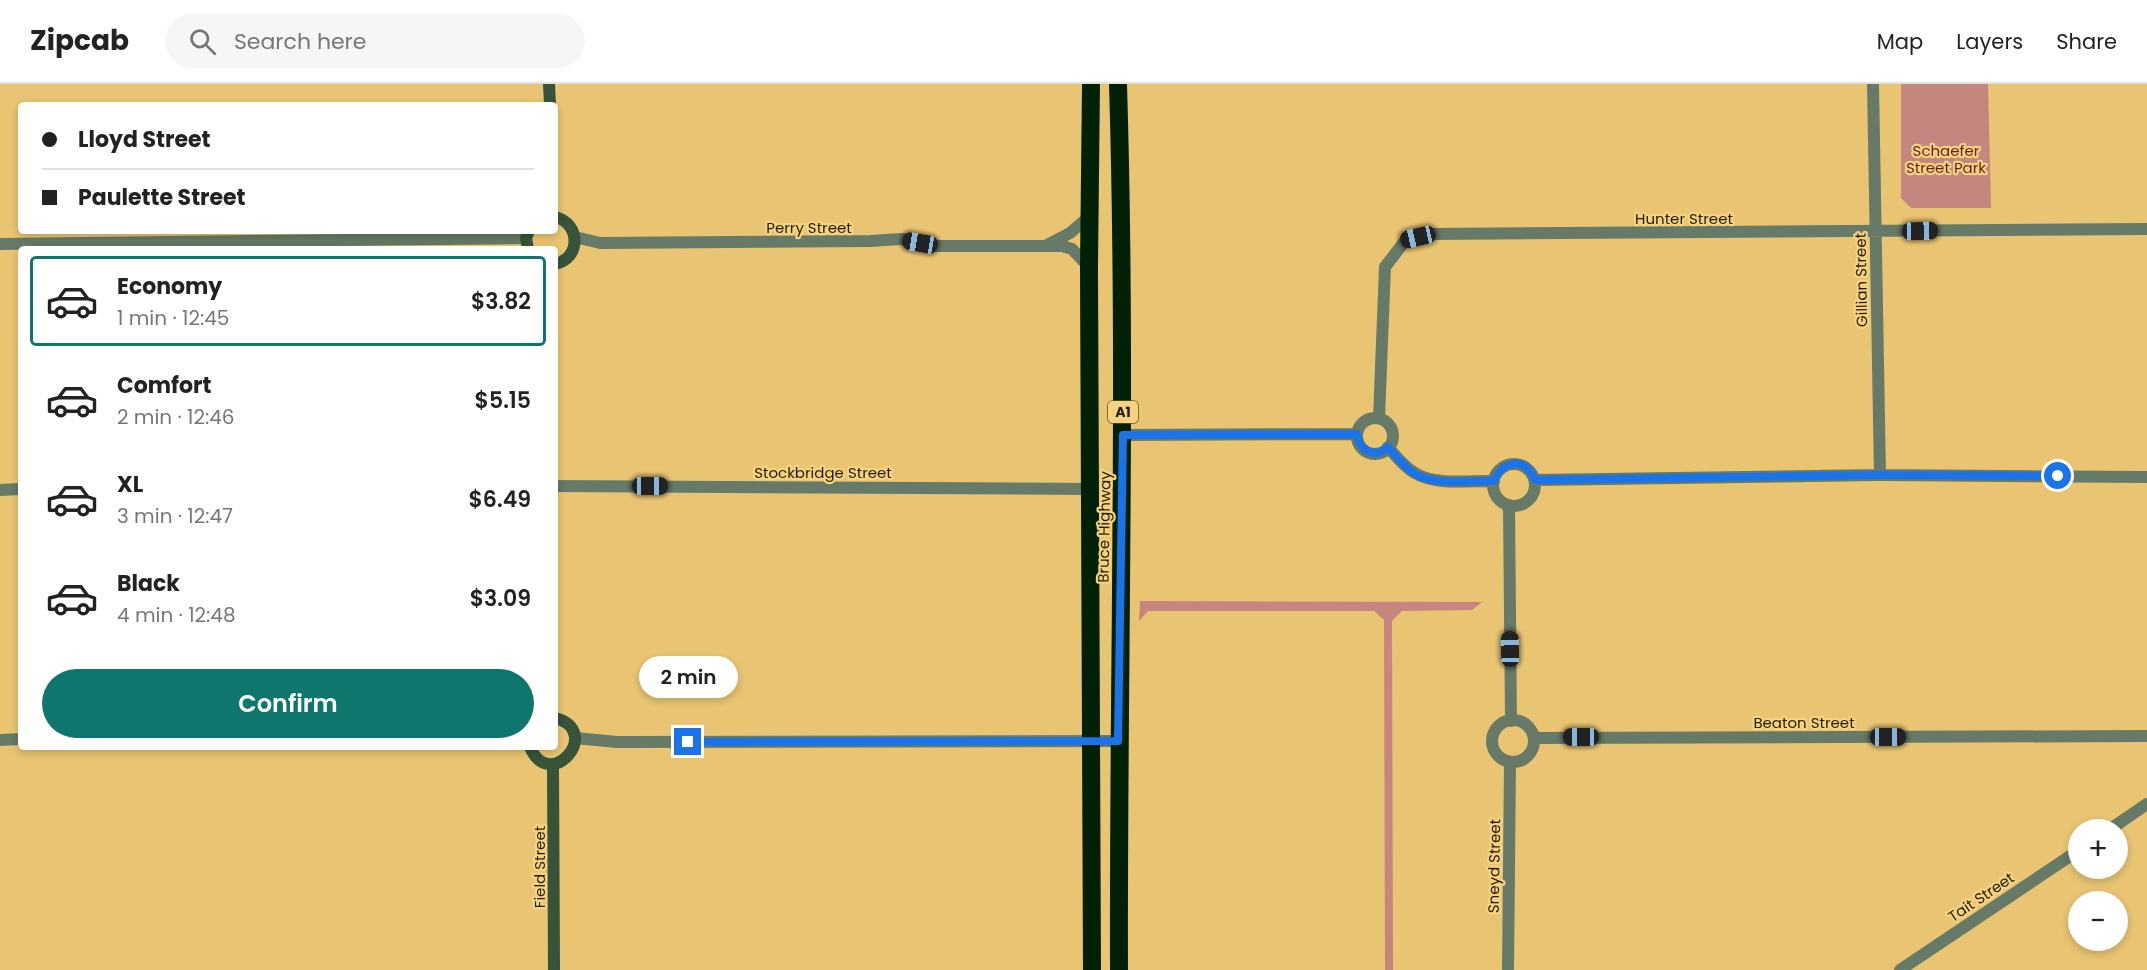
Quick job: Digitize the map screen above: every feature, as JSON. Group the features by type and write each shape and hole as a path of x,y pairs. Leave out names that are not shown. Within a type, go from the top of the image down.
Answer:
{"highway":[{"name":"Bruce Highway","path":"1091,84 1089,267 1092,970"},
{"name":"Bruce Highway","path":"1118,84 1123,435 1118,741 1119,970"}],"street":[{"path":"549,84 549,102"},
{"name":"Gillian Street","path":"1873,84 1880,475"},
{"name":"Perry Street","path":"1043,247 1064,237 1090,216"},
{"path":"558,218 568,224 575,237 573,251 567,259 558,263"},
{"name":"Hunter Street","path":"1379,418 1385,267 1406,240 1431,234 2147,229"},
{"name":"Perry Street","path":"575,237 600,243 902,239 937,246 1062,246 1072,249 1089,267"},
{"path":"0,244 528,239"},
{"path":"1379,418 1389,424 1392,429 1392,441 1388,447 1378,453 1365,451 1360,446 1357,434 1359,428 1367,420 1379,418"},
{"path":"1123,435 1357,434"},
{"path":"1388,447 1404,465 1425,478 1494,481"},
{"path":"1514,464 1528,468 1535,480 1536,488 1531,498 1523,505 1509,506 1499,500 1495,494 1494,481 1502,468 1514,464"},
{"path":"1535,480 1880,475 2147,477"},
{"name":"Stockbridge Street","path":"558,486 1091,489"},
{"path":"0,490 18,489"},
{"path":"1509,506 1511,721"},
{"path":"531,750 534,756 540,760 553,764 568,758 573,750 575,738 568,724 558,719"},
{"path":"1511,721 1521,722 1527,726 1534,738 1530,754 1517,762 1510,762 1497,754 1492,741 1494,732 1499,726 1511,721"},
{"name":"Beaton Street","path":"1534,738 2147,736"},
{"path":"575,738 617,742 1118,741"},
{"path":"0,740 18,740"},
{"name":"Sneyd Street","path":"1508,970 1510,762"},
{"name":"Field Street","path":"553,764 554,970"},
{"path":"2125,819 2147,804"},
{"name":"Tait Street","path":"1900,970 2068,857"}],"green space":[{"name":"Schaefer Street Park","path":"1901,84 1988,84 1991,208 1911,208 1901,198"},
{"path":"1140,601 1482,602 1472,610 1402,611 1392,621 1393,970 1385,970 1384,620 1374,611 1148,611 1139,621"}],"route":[{"path":"688,742 1118,741 1123,435 1357,434 1360,446 1365,451 1378,453 1388,447 1414,473 1436,480 1494,481 1502,468 1514,464 1528,468 1535,480 1880,475 2058,476"}]}
